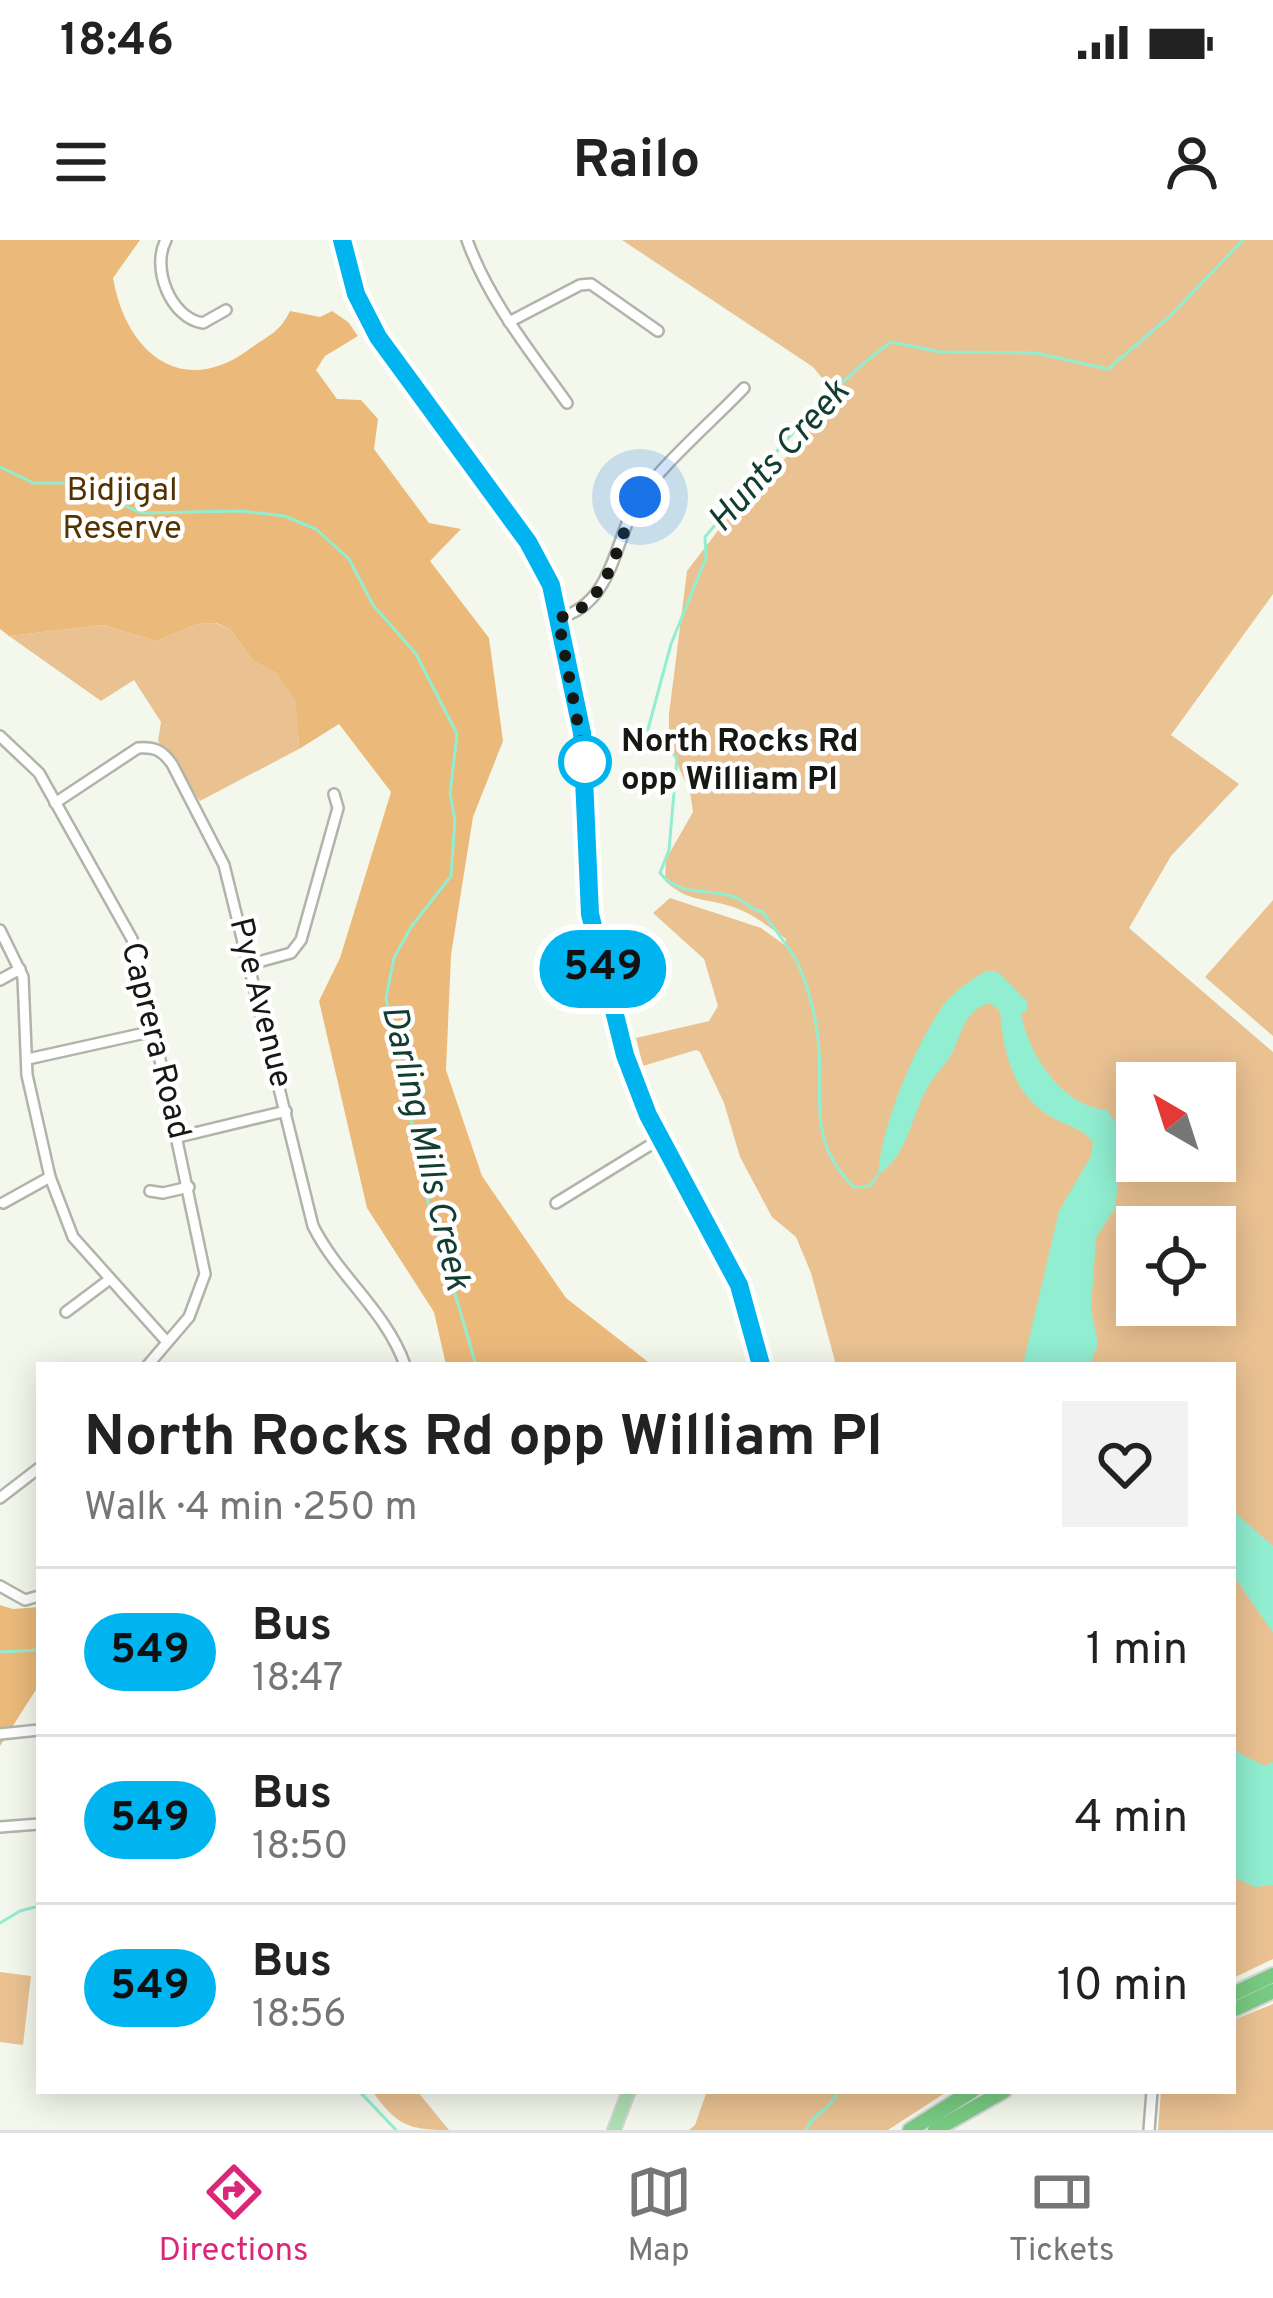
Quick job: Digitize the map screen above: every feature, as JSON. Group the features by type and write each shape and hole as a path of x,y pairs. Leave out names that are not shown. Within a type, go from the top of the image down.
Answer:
{"highway":[{"path":"1236,1993 1273,1976"},
{"path":"1236,2009 1273,1991"},
{"path":"910,2130 967,2094"},
{"path":"935,2130 999,2094"}],"main road":[{"path":"342,240 364,312 548,574 585,756 594,934 636,1090 739,1285 760,1362"},
{"path":"614,2130 627,2094"}],"street":[{"path":"166,240 158,266 181,312 203,323 226,310"},
{"path":"467,240 481,277 508,322 568,403"},
{"path":"508,322 580,285 591,284 658,331"},
{"path":"558,618 584,608 616,559 640,497 744,388"},
{"name":"Caprera Road","path":"0,736 28,759 56,802 132,939 205,1274 197,1303 150,1362"},
{"name":"Pye Avenue","path":"56,802 138,748 164,752 224,865 313,1226 330,1256 388,1330 404,1362"},
{"path":"251,964 290,953 301,940 338,808 334,794"},
{"path":"0,930 23,977 27,1075 50,1177 73,1237 167,1342"},
{"path":"0,980 20,969"},
{"path":"28,1059 154,1031"},
{"path":"178,1137 286,1111"},
{"path":"556,1203 660,1139"},
{"path":"3,1203 50,1177"},
{"path":"150,1191 189,1187"},
{"path":"66,1312 110,1279"},
{"path":"0,1498 36,1470"},
{"path":"0,1586 25,1600 36,1597"},
{"path":"0,1734 36,1730"},
{"path":"0,1827 36,1824"},
{"path":"1149,2130 1152,2094"}],"shaded area":[{"path":"622,240 1273,240 1273,594 1171,735 1239,784 1171,856 1129,928 1273,1052 1273,1959 1236,1977 1236,1362 835,1362 796,1237 772,1217 740,1157 724,1103 700,1052 643,1066 636,1038 709,1021 718,1006 704,959 653,913 670,898 761,928 786,946 786,939 750,914 691,897 665,881 666,859 693,812 690,792 669,746 669,714 687,571 739,503 810,434 804,427 836,395 813,367"},
{"path":"215,623 230,629 253,661 276,673 297,701 299,749 200,801 158,741 161,722 134,680 101,701 9,636 103,625 156,641 198,624"},
{"path":"1273,900 1273,1036 1205,977"},
{"path":"986,971 997,971 1027,1001 1027,1010 1021,1014 1025,1030 1050,1076 1076,1099 1107,1110 1116,1123 1118,1182 1115,1208 1096,1238 1091,1308 1098,1344 1091,1362 1024,1362 1059,1211 1091,1156 1093,1142 1028,1098 1008,1057 1000,1011 990,1003 965,1023 950,1057 923,1096 897,1157 878,1175 901,1088 946,1002"},
{"path":"1236,1514 1273,1546 1273,1633 1236,1579"},
{"path":"1236,1752 1265,1766 1273,1762 1273,1885 1255,1887 1236,1878"},
{"path":"0,1972 31,1976 23,2045 0,2042"},
{"path":"1273,2004 1273,2130 1158,2130 1161,2094 1236,2094 1236,2019"},
{"path":"375,2094 419,2094 449,2130 404,2123"},
{"path":"706,2094 943,2094 888,2130 689,2130"}],"green space":[{"name":"Bidjigal Reserve","path":"0,240 140,240 113,278 120,305 144,347 180,368 202,370 226,363 274,332 290,311 320,317 332,311 348,322 358,336 325,356 316,370 337,399 361,400 378,419 374,449 429,523 461,529 430,561 489,638 503,741 473,817 451,955 446,1070 482,1176 566,1298 648,1362 445,1362 434,1312 367,1208 319,1001 340,958 391,792 339,724 299,749 296,701 276,673 253,661 230,629 216,623 198,624 156,641 103,625 9,636 0,629"},
{"path":"0,1605 36,1607 36,1690 0,1746"}],"waterway":[{"name":"Hunts Creek","path":"877,1176 870,1186 854,1187 829,1152 820,1117 818,1038 808,992 795,959 763,912 737,898 677,886 660,873 669,850 677,758 665,745 647,738 647,733 671,644 706,558 705,537 815,409 891,342 940,352 1036,353 1108,369 1170,316 1243,240"},
{"name":"Darling Mills Creek","path":"0,467 34,483 70,483 142,513 242,511 284,516 316,529 349,559 373,605 416,654 457,734 450,794 455,820 451,876 411,927 394,958 386,998 428,1202 475,1362"},
{"name":"Darling Mills Creek","path":"0,1652 36,1650"},
{"name":"Darling Mills Creek","path":"0,1923 36,1907"},
{"name":"Darling Mills Creek","path":"362,2094 396,2130"},
{"name":"Hunts Creek","path":"806,2130 836,2094"}],"bus line":[{"name":"549","path":"342,240 356,294 378,337 548,574 585,756 590,914 625,1055 648,1115 739,1285 760,1362"}],"place":[{"name":"North Rocks Rd opp William Pl","path":"585,762"}],"route":[{"path":"585,762 558,618 577,613 589,603 616,559 640,497"}]}
